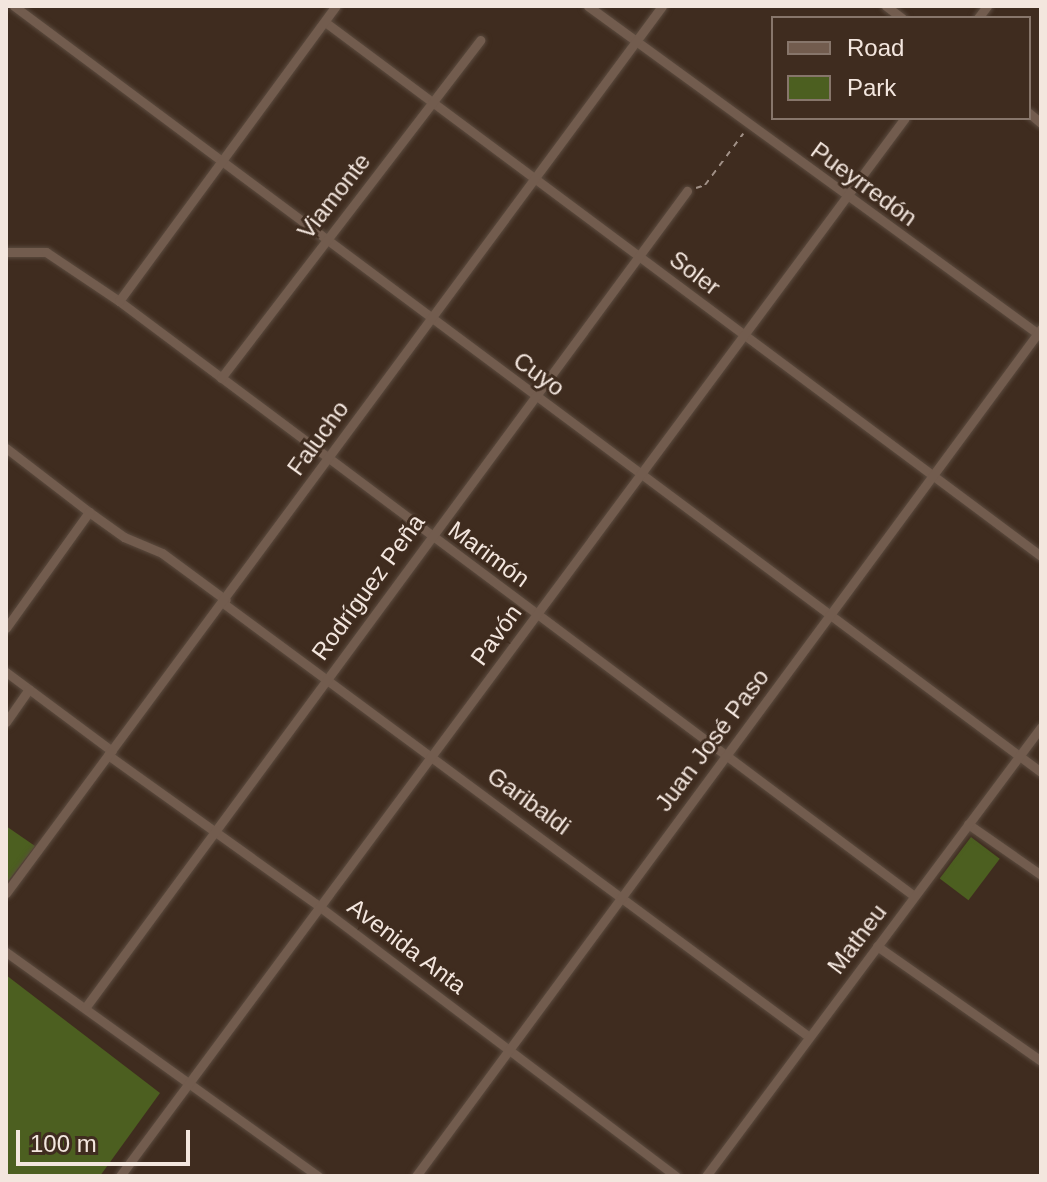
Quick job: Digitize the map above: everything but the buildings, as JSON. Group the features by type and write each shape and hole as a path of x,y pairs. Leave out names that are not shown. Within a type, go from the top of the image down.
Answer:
{"street":[{"name":"Cuyo","path":"14,6 429,319 1041,772"},
{"path":"119,301 336,6"},
{"name":"Pueyrredón","path":"588,6 1040,333"},
{"name":"Falucho","path":"6,893 662,6"},
{"name":"Soler","path":"325,22 1041,556"},
{"name":"Viamonte","path":"221,378 480,40"},
{"name":"Pavón","path":"120,1176 904,120"},
{"name":"Rodríguez Peña","path":"85,1008 216,832 429,535 687,191"},
{"name":"Marimón","path":"6,252 46,252 119,301 914,896"},
{"name":"Juan José Paso","path":"416,1176 621,894 1040,333"},
{"name":"Garibaldi","path":"6,448 124,537 162,553 808,1036"},
{"path":"6,628 89,512"},
{"name":"Avenida Anta","path":"6,672 676,1176"},
{"path":"6,722 29,689"},
{"name":"Matheu","path":"706,1176 1041,727"},
{"path":"968,824 1041,875"},
{"path":"877,946 1041,1061"},
{"path":"6,952 167,1070 192,1082 318,1176"}],"path":[{"path":"687,191 705,185 750,125"}],"green space":[{"path":"6,826 35,846 6,884"},
{"path":"971,837 1000,859 968,900 940,879"},
{"path":"6,975 160,1093 100,1176 6,1176"}]}
